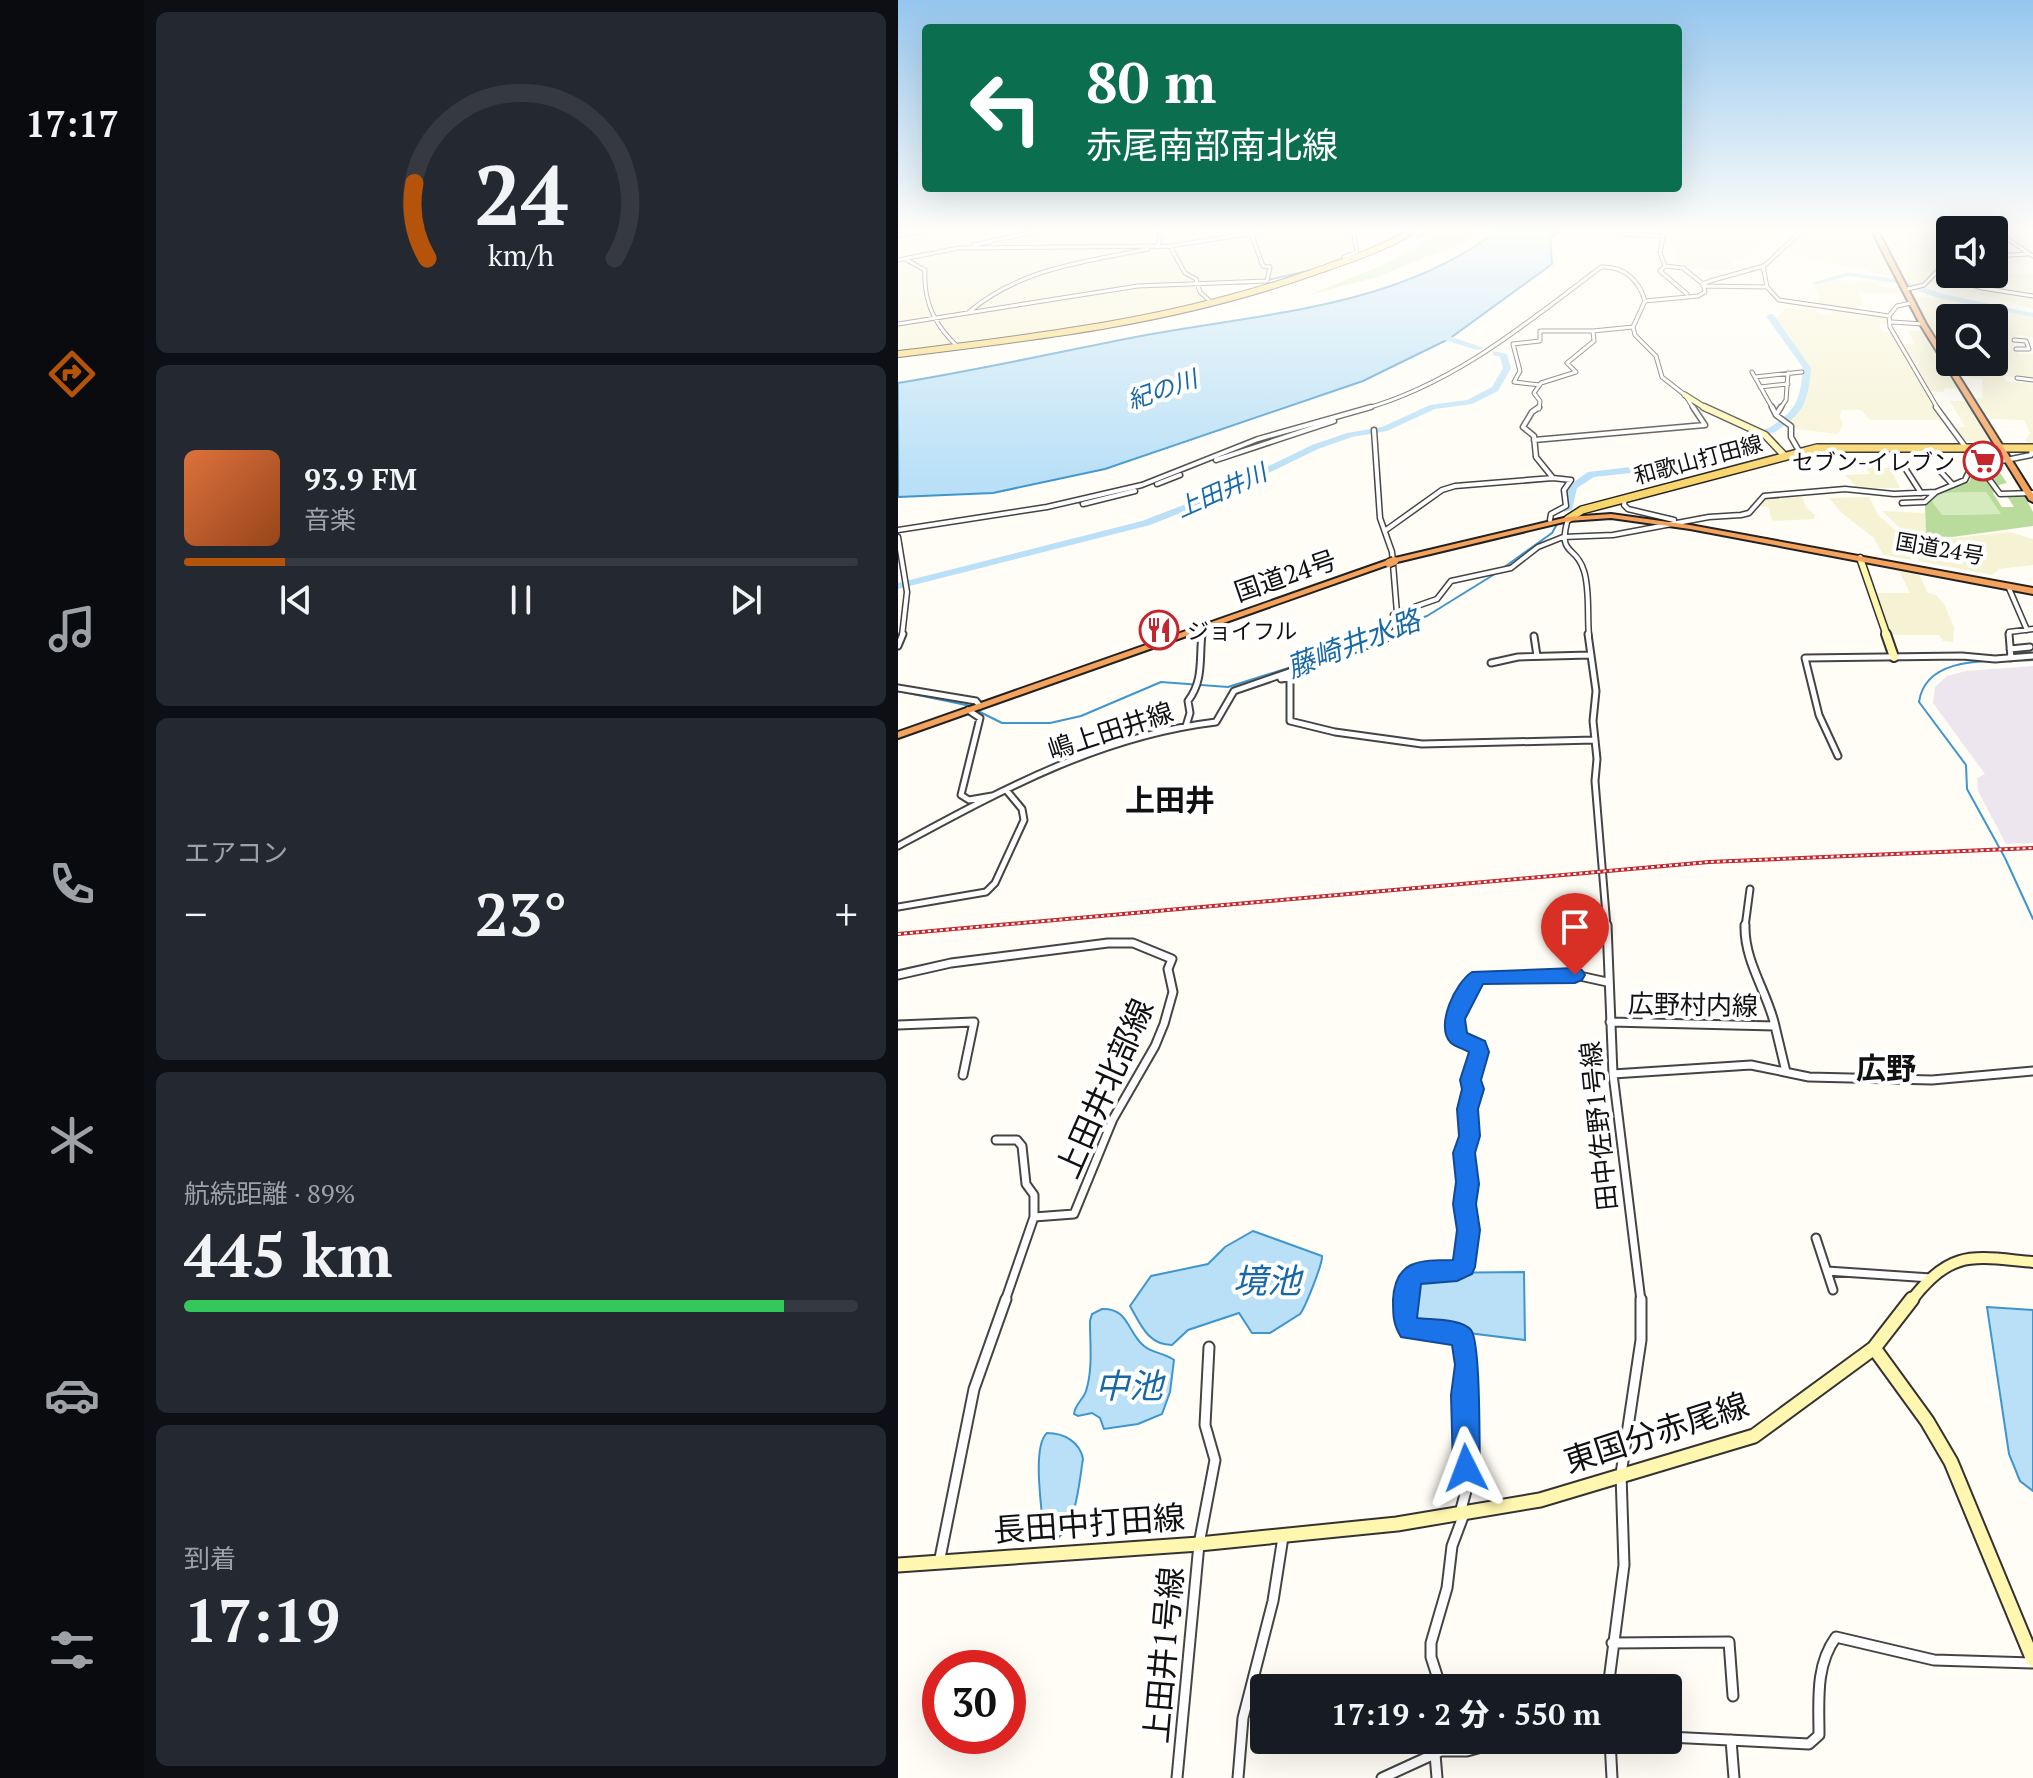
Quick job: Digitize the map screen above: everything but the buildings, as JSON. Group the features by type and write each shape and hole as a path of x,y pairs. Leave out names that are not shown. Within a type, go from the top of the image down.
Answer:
{"highway":[{"path":"1917,314 2033,500"},
{"name":"国道24号","path":"898,735 1392,562 1570,517 1611,516 1685,522 2033,588"},
{"name":"国道24号","path":"1462,543 1570,517"},
{"name":"国道24号","path":"1674,522 2008,586 2033,588"}],"main road":[{"path":"898,354 1113,327 1177,314"},
{"name":"和歌山打田線","path":"1570,517 1625,498 1799,451 1837,447 2032,448"}],"street":[{"path":"935,314 939,330 958,347"},
{"path":"898,324 958,314"},
{"path":"898,645 906,628 905,584 898,534 1117,496 1246,449 1369,412 1494,348 1539,314"},
{"path":"1639,314 1633,327 1635,335 1656,356 1664,380 1722,417 1766,433 1776,441 1784,455"},
{"path":"1875,314 1889,316 1892,322 1890,327 1906,359 1964,447 2000,494 2031,493"},
{"path":"1892,322 1923,324"},
{"path":"1593,331 1594,341 1567,363 1576,372 1540,385 1514,382 1520,371 1513,344 1540,341 1540,331 1633,327"},
{"path":"2014,340 2026,341 2031,349"},
{"path":"2016,349 2031,349"},
{"path":"1799,451 1791,437 1793,429 1776,415 1753,375 1802,372"},
{"path":"1776,415 1786,400 1788,373"},
{"path":"2017,378 2033,380"},
{"path":"1760,387 1788,384"},
{"path":"1540,385 1534,393 1540,401 1539,409 1532,412 1523,427 1534,436 1536,457 1553,478"},
{"path":"1534,440 1705,425 1685,395"},
{"name":"嶋上田井線","path":"898,846 1077,757 1144,735 1216,722 1234,691 1382,640 1395,627 1393,615 1397,613 1397,586 1386,530 1380,518 1374,431"},
{"path":"1685,522 1749,513 1764,496 1845,489 1894,494 1936,492 1965,480 1971,467 2031,455 2032,448"},
{"path":"1905,468 1921,493"},
{"path":"1941,472 1953,485"},
{"path":"1386,530 1442,490 1455,486 1553,478 1571,481 1564,490 1566,506 1551,514 1550,520"},
{"path":"1902,503 1925,502 1936,492"},
{"path":"1625,498 1624,505 1628,509 1674,522"},
{"path":"1563,537 1570,517"},
{"path":"1397,613 1437,599 1451,581 1511,568 1538,547 1563,537 1613,535 1674,522"},
{"name":"田中佐野1号線","path":"1563,537 1565,545 1584,569 1590,655 1596,691 1595,781 1605,879 1613,1074 1641,1299 1641,1340 1621,1474 1624,1565 1609,1674"},
{"path":"1860,558 1894,657"},
{"path":"2008,586 2030,629 2009,632 2011,658"},
{"path":"1186,726 1190,713 1188,701 1199,683 1204,627"},
{"path":"1534,636 1537,656"},
{"path":"2010,649 2030,647"},
{"path":"1491,663 1537,656 1590,655"},
{"path":"1838,756 1819,715 1805,658 2033,656"},
{"path":"1259,681 1290,677 1290,721 1335,732 1422,744 1595,740"},
{"path":"898,688 976,701 974,708 980,718 961,795 969,800 994,796"},
{"path":"898,907 986,892 995,883 1024,820 1022,809 1007,791"},
{"path":"1750,889 1749,918 1744,929 1754,974 1761,984 1766,1003 1771,1007 1775,1026"},
{"name":"上田井北部線","path":"898,975 951,963 1108,943 1133,943 1172,959 1168,969 1173,992 1164,1024 1155,1046 1113,1119 1074,1214 1034,1217"},
{"path":"1436,1674 1431,1657 1431,1643 1447,1588 1452,1546 1467,1487 1464,1342 1457,1334 1410,1328 1405,1320 1406,1286 1412,1276 1422,1271 1457,1270 1463,1267 1469,1230 1464,1204 1467,1184 1464,1153 1469,1136 1467,1109 1473,1089 1470,1080 1479,1052 1478,1046 1460,1039 1455,1032 1455,1019 1471,982 1479,977 1575,975 1607,982"},
{"path":"1642,998 1647,1022"},
{"path":"898,1025 974,1022 963,1075"},
{"name":"広野村内線","path":"1610,1022 1775,1026 1786,1072"},
{"path":"1613,1074 1751,1065 1809,1077 1932,1080 2033,1071"},
{"path":"939,1563 974,1389 1034,1217 1034,1195 1026,1184 1022,1146 1017,1140 996,1140"},
{"path":"1816,1238 1833,1290"},
{"name":"東国分赤尾線","path":"1283,1534 1397,1524 1540,1500 1621,1474 1666,1465 1754,1436 1874,1348 1918,1291 1951,1262 1968,1256 2033,1262"},
{"path":"1827,1271 1932,1278"},
{"name":"上田井1号線","path":"1177,1778 1199,1544 1215,1460 1205,1425 1209,1347"},
{"path":"1682,1738 1809,1744 1815,1741 1819,1735 1823,1661 1828,1646 1836,1637 1934,1660 2033,1661 1951,1462 1927,1421 1874,1348"},
{"path":"1238,1778 1243,1718 1273,1601 1283,1534"},
{"name":"長田中打田線","path":"898,1565 1199,1544 1283,1534"},
{"path":"1612,1643 1729,1642 1733,1696"},
{"path":"1731,1740 1734,1778"},
{"path":"1382,1778 1428,1754"},
{"path":"1437,1778 1439,1754"},
{"path":"1610,1754 1612,1778"}],"shaded area":[{"path":"898,314 932,314 934,317 898,323"},
{"path":"973,314 1161,314 960,344 942,330 939,319"},
{"path":"1780,314 1865,314 1889,319 1886,324 1879,324 1882,332 1890,332 1943,420 1870,420 1861,410 1842,410 1839,416 1843,424 1838,434 1796,429 1789,422 1806,400 1809,368 1784,328 1774,320"},
{"path":"1923,314 1936,314 1936,336"},
{"path":"2008,314 2033,317 2033,338 2019,335 2011,338 2018,354 2033,354 2033,379 2003,376 2008,376"},
{"path":"933,320 936,331 953,345 898,352 898,326"},
{"path":"1908,331 1923,331 1936,351 1936,376 1952,376 1960,389 1929,391 1900,344 1915,344"},
{"path":"1961,376 2003,376 2006,381 2033,384 2033,446 2025,440 2030,433 2024,420 1990,419 1975,398 1982,398 1983,379"},
{"path":"1950,401 1967,401 1990,441 1963,441 1954,428 1965,427"},
{"path":"1866,467 1890,468 1900,488 1858,488 1845,475 1870,474"},
{"path":"1802,497 1806,507 1815,515 1814,519 1772,521 1768,507 1758,506 1765,498"},
{"path":"1869,497 1878,515 1903,537 1912,560 1883,555 1874,538 1843,514 1829,498"},
{"path":"1882,511 1925,513 1926,537 1954,538 2010,532 2033,539 2033,565 1999,569 1992,575 1919,561 1906,534"},
{"path":"1899,571 1919,574 1928,593 1936,595 1944,604 1954,627 1953,642 1943,641 1939,635 1890,635 1875,593 1910,593"},
{"path":"2033,666 2033,843 2006,844 1978,791 1977,778 1985,774 1933,703 1935,687 1947,676 1966,671"}],"green space":[{"path":"1975,467 1998,470 2007,483 1999,485 1993,493 2002,507 2014,507 2007,496 2024,495 2033,512 2033,526 1952,537 1926,536 1925,505 1931,500 1942,515 2001,514 1986,492 1939,493 1969,482"},
{"path":"1986,492 2002,514 1941,515 1931,500 1939,493"}],"water":[{"name":"紀の川","path":"1483,314 1449,339 1363,381 1105,469 993,493 898,497 898,383 1267,315"},
{"name":"境池","path":"1253,1231 1322,1256 1300,1314 1270,1333 1252,1333 1239,1313 1188,1330 1172,1345 1151,1338 1130,1306 1151,1276 1208,1264 1225,1247"},
{"path":"1524,1272 1525,1340 1408,1323 1411,1281 1423,1273"},
{"path":"1987,1307 2033,1310 2033,1491 2020,1481 2009,1454"},
{"name":"中池","path":"1102,1309 1118,1312 1144,1346 1174,1360 1170,1392 1162,1414 1138,1424 1104,1429 1100,1418 1092,1413 1074,1414 1088,1383 1090,1321 1092,1314"},
{"path":"1047,1433 1070,1440 1083,1459 1070,1521 1057,1538 1047,1541 1044,1537 1039,1466 1042,1441"}],"waterway":[{"name":"藤崎井水路","path":"2028,314 2033,315"},
{"name":"藤崎井水路","path":"1567,510 1572,487 1591,474 1657,467 1772,430 1786,421 1804,399 1807,368 1770,316"},
{"name":"上田井川","path":"1434,334 1480,348"},
{"name":"上田井川","path":"898,586 1146,523 1210,498 1315,447 1350,435 1384,429 1433,407 1469,402 1495,389 1507,368 1504,356 1496,353"},
{"name":"藤崎井水路","path":"1503,568 1552,533 1556,526"},
{"name":"藤崎井水路","path":"1390,633 1397,626 1427,616 1498,572"},
{"name":"藤崎井水路","path":"976,710 1002,723 1050,723 1081,716 1161,682 1228,687 1370,642"},
{"path":"2033,660 1982,661 1948,668 1934,675 1924,686 1919,702 1966,765 1967,789 2005,858 2033,919"},
{"name":"藤崎井水路","path":"898,691 971,706"}],"railway":[{"path":"898,934 1709,862 2033,848"}],"place":[{"name":"セブン-イレブン","path":"1983,461"},
{"name":"ジョイフル","path":"1159,630"}],"district":[{"name":"上田井","path":"1170,800"},
{"name":"広野","path":"1886,1068"}],"route":[{"path":"1466,1468 1464,1395 1467,1365 1463,1339 1457,1334 1410,1328 1405,1324 1406,1286 1412,1276 1422,1271 1460,1270 1463,1267 1469,1230 1464,1204 1467,1184 1464,1153 1470,1125 1467,1109 1473,1089 1470,1080 1479,1052 1478,1046 1460,1039 1455,1032 1455,1019 1471,982 1479,977 1558,978 1575,975"}]}
